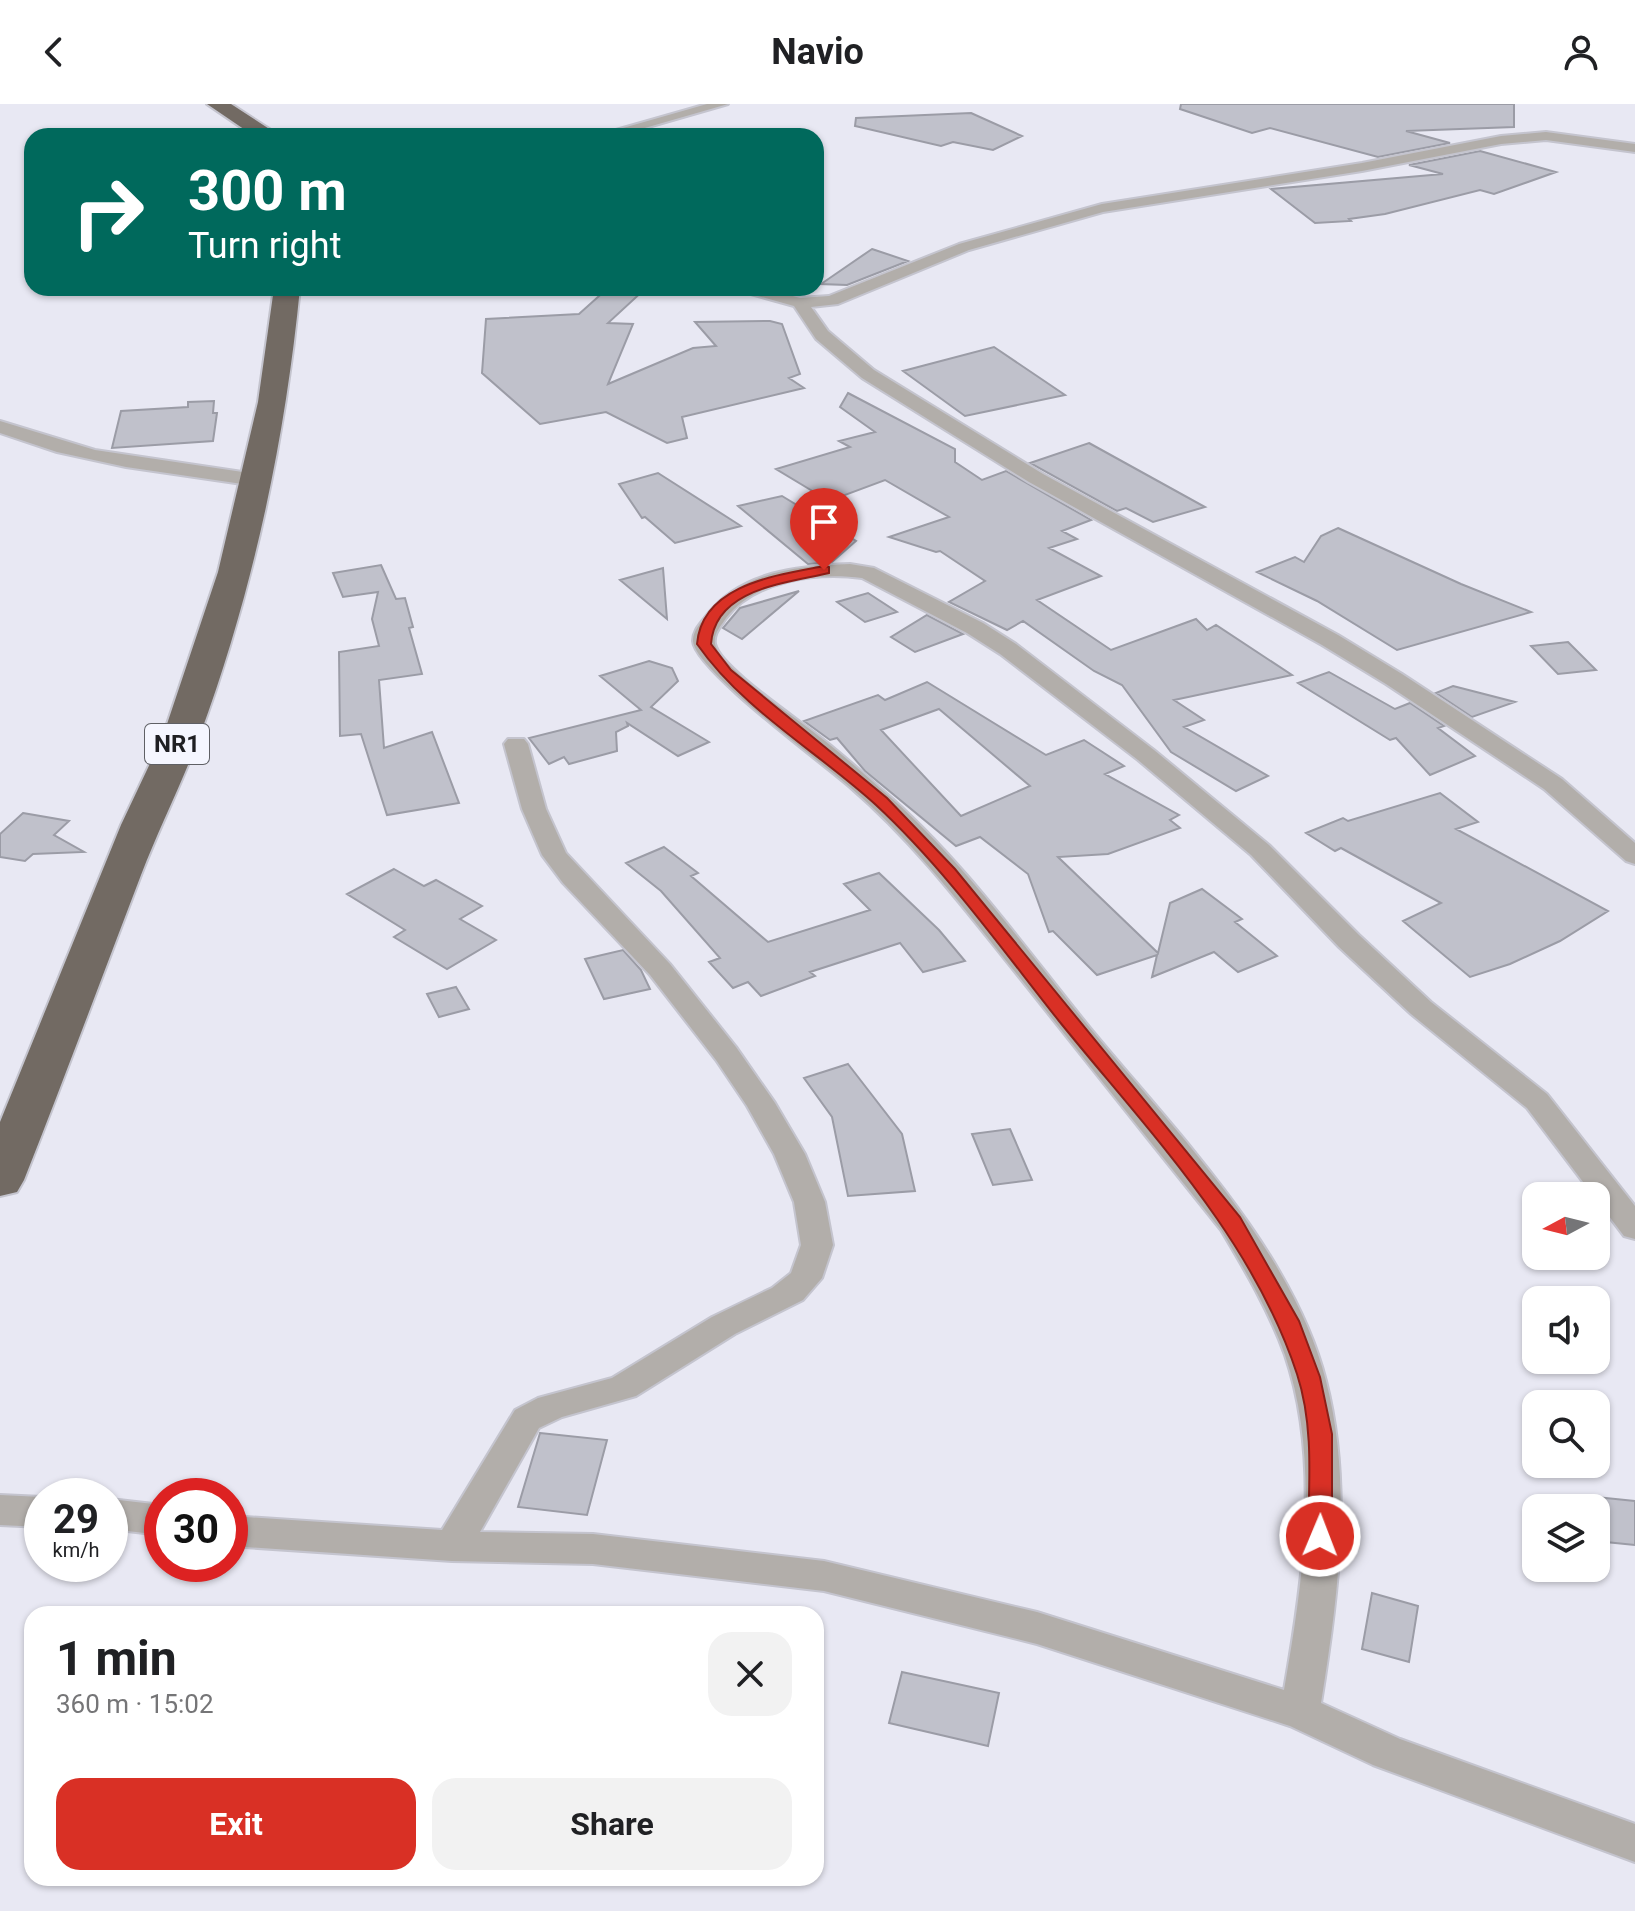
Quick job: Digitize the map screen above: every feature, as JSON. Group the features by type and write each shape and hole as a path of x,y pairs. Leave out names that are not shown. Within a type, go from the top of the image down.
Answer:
{"highway":[{"path":"217,104 256,128"},
{"name":"NR1","path":"0,1180 179,739 213,643 256,480 278,365 286,296"}],"street":[{"path":"632,128 722,104"},
{"path":"775,296 800,303 832,301 986,240 1126,204 1362,167 1524,137 1568,138 1635,148"},
{"path":"800,303 822,335 868,374 1036,478 1330,640 1394,679 1553,784 1635,856"},
{"path":"0,427 67,451 134,464 256,480"},
{"path":"1300,1712 1313,1635 1320,1558 1321,1434 1309,1377 1288,1321 1268,1282 1232,1222 949,873 882,802 742,688 710,656 704,644 705,632 716,615 727,603 765,582 803,572 850,570 867,572 894,585 1008,649 1146,755 1260,850 1349,941 1421,1008 1537,1101 1635,1228"},
{"path":"452,1546 527,1419 540,1410 621,1388 652,1373 738,1317 788,1294 805,1279 817,1257 818,1231 811,1205 794,1164 763,1110 701,1018 619,923 563,867 541,827 516,744"},
{"path":"0,1510 24,1511"},
{"path":"248,1532 452,1546 593,1549 824,1576 1037,1628 1300,1712 1387,1752 1635,1843"}],"building":[{"path":"1181,104 1514,104 1514,127 1406,131 1450,143 1378,157 1270,128 1252,133 1180,109"},
{"path":"971,113 1022,136 993,150 953,142 941,146 855,126 856,118"},
{"path":"1480,151 1556,172 1494,194 1480,190 1385,214 1349,219 1351,221 1315,223 1271,189 1443,174 1409,165"},
{"path":"872,249 908,261 847,285 824,282"},
{"path":"599,296 637,296 608,323 633,324 608,384 693,348 716,346 695,322 770,321 782,324 800,374 789,378 804,388 682,417 687,438 667,443 606,412 540,424 482,373 486,319 579,314"},
{"path":"994,347 1065,395 965,416 903,371"},
{"path":"848,393 955,449 955,462 982,480 1006,471 1091,520 1062,531 1077,539 1049,548 1101,576 1037,600 1111,650 1196,619 1207,630 1216,625 1292,675 1174,700 1204,720 1184,727 1268,776 1236,791 1171,752 1122,685 1094,671 1023,621 1007,630 949,602 985,581 940,551 889,537 949,517 885,480 829,501 776,469 850,447 839,441 875,432 840,407"},
{"path":"214,401 213,413 217,413 213,441 112,448 121,411 188,407 188,402"},
{"path":"1089,443 1205,507 1153,522 1126,508 1117,511 1030,463"},
{"path":"658,473 741,526 675,543 645,517 642,518 619,484"},
{"path":"782,496 856,541 832,562 808,564 738,506"},
{"path":"1338,528 1531,612 1397,650 1317,601 1257,572 1295,557 1304,562 1321,536"},
{"path":"381,565 396,599 405,598 413,627 409,628 422,674 379,680 384,748 432,732 459,803 387,815 361,734 340,736 339,652 379,646 372,619 378,592 343,597 333,573"},
{"path":"663,568 667,619 620,580"},
{"path":"799,591 742,639 723,628 740,608"},
{"path":"868,593 897,612 865,622 837,602"},
{"path":"927,615 963,634 915,652 891,637"},
{"path":"1568,642 1596,670 1558,674 1531,646"},
{"path":"649,661 672,668 678,681 651,707 709,742 678,756 627,723 628,726 616,732 617,751 569,764 564,757 549,764 529,738 641,710 600,676"},
{"path":"1329,672 1395,709 1410,703 1444,726 1438,728 1475,756 1430,775 1396,738 1390,740 1298,683"},
{"path":"927,682 1046,755 1084,740 1124,766 1105,774 1179,815 1170,820 1180,828 1108,854 1058,857 1158,953 1170,903 1202,889 1242,919 1235,922 1277,956 1238,972 1214,952 1152,977 1157,955 1097,975 1053,931 1049,932 1028,874 980,837 956,846 865,771 837,738 830,740 804,721 878,695 885,700","holes":["939,709 1030,786 961,816 881,730"]},
{"path":"1453,686 1515,702 1472,717 1436,693"},
{"path":"1440,793 1478,822 1456,829 1608,911 1560,941 1510,964 1470,977 1403,921 1441,903 1341,848 1335,851 1306,833 1343,818 1348,821"},
{"path":"23,813 69,821 54,835 84,852 33,854 25,861 0,857 0,834"},
{"path":"664,847 698,873 691,876 768,942 870,910 844,884 879,873 939,930 965,961 923,972 900,943 810,972 815,976 761,996 748,982 733,988 709,962 720,958 661,891 626,863"},
{"path":"394,869 424,886 436,880 482,906 460,919 496,940 447,969 394,937 405,930 347,894"},
{"path":"623,950 641,970 650,989 604,999 585,959"},
{"path":"456,987 469,1009 439,1017 427,994"},
{"path":"848,1064 902,1134 915,1191 848,1196 832,1117 804,1078"},
{"path":"1010,1129 1032,1180 993,1185 972,1134"},
{"path":"540,1433 607,1440 587,1515 518,1507"},
{"path":"1610,1498 1635,1501 1635,1545 1610,1542"},
{"path":"1372,1593 1418,1606 1409,1662 1362,1649"},
{"path":"902,1672 999,1693 988,1746 889,1723"}],"route":[{"path":"824,570 765,582 727,603 705,632 704,644 710,656 750,695 815,744 882,802 949,873 1232,1222 1288,1321 1309,1377 1321,1434 1320,1536"}]}
